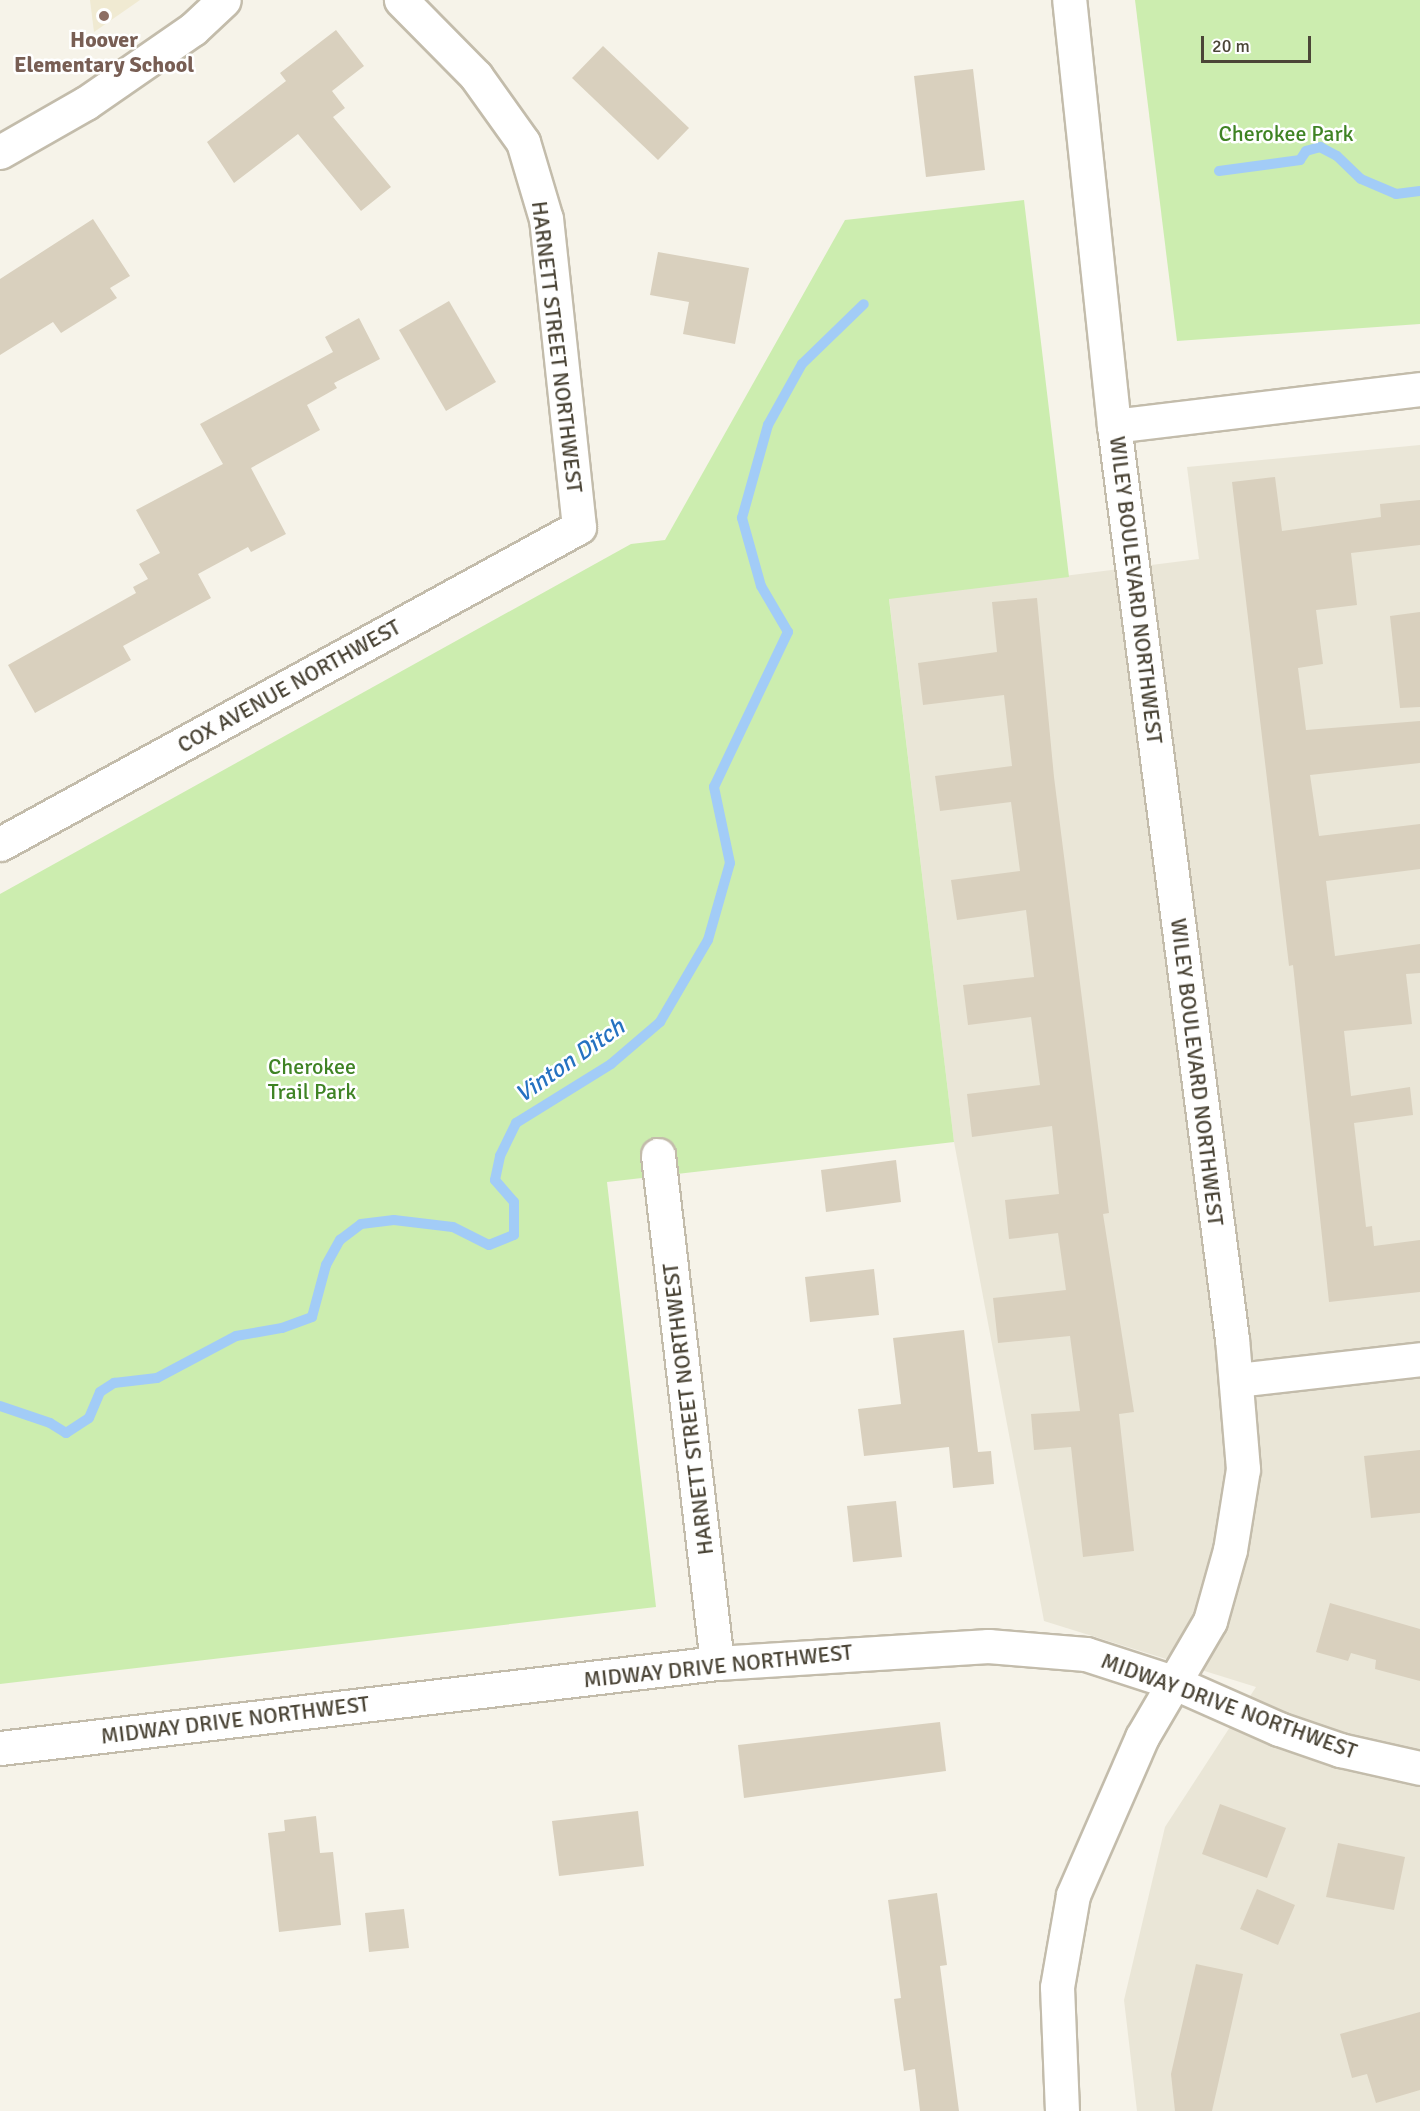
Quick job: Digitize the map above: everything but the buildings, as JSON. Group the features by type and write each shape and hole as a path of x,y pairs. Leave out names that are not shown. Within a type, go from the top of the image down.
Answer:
{"street":[{"path":"0,152 96,96 193,29 224,0"},
{"name":"HARNETT STREET NORTHWEST","path":"401,0 476,76 523,142 546,219 579,527"},
{"name":"WILEY BOULEVARD NORTHWEST","path":"1062,2111 1057,1987 1073,1895 1142,1737 1210,1621 1230,1550 1243,1468 1237,1380 1114,426 1069,0"},
{"path":"1114,426 1420,388"},
{"name":"COX AVENUE NORTHWEST","path":"0,844 579,527"},
{"name":"HARNETT STREET NORTHWEST","path":"658,1155 717,1663"},
{"path":"1237,1380 1420,1359"},
{"name":"MIDWAY DRIVE NORTHWEST","path":"0,1748 717,1663 988,1646 1086,1654 1175,1683 1279,1730 1340,1750 1420,1768"}],"shaded area":[{"name":"Hoover Elementary School","path":"90,0 140,0 94,32"},
{"path":"1420,445 1420,2111 1137,2111 1124,2000 1165,1827 1256,1687 1044,1621 954,1142 889,598 1199,559 1187,467"}],"green space":[{"name":"Cherokee Park","path":"1135,0 1420,0 1420,324 1177,341"},
{"name":"Cherokee Trail Park","path":"1024,200 1069,577 889,599 954,1142 607,1182 656,1607 0,1684 0,894 631,544 665,540 845,220"}],"waterway":[{"name":"Vinton Ditch","path":"1219,171 1300,160 1306,151 1320,147 1337,156 1361,179 1396,194 1420,191"},
{"name":"Vinton Ditch","path":"0,1406 50,1423 66,1433 89,1418 100,1392 114,1383 157,1378 236,1336 282,1328 312,1317 326,1265 340,1240 361,1224 394,1220 453,1227 489,1245 514,1235 514,1202 495,1180 500,1156 516,1123 611,1064 660,1022 708,940 730,863 714,787 788,632 761,586 742,518 768,425 802,364 864,304"}],"place":[{"name":"Hoover Elementary School","path":"104,16"}]}
